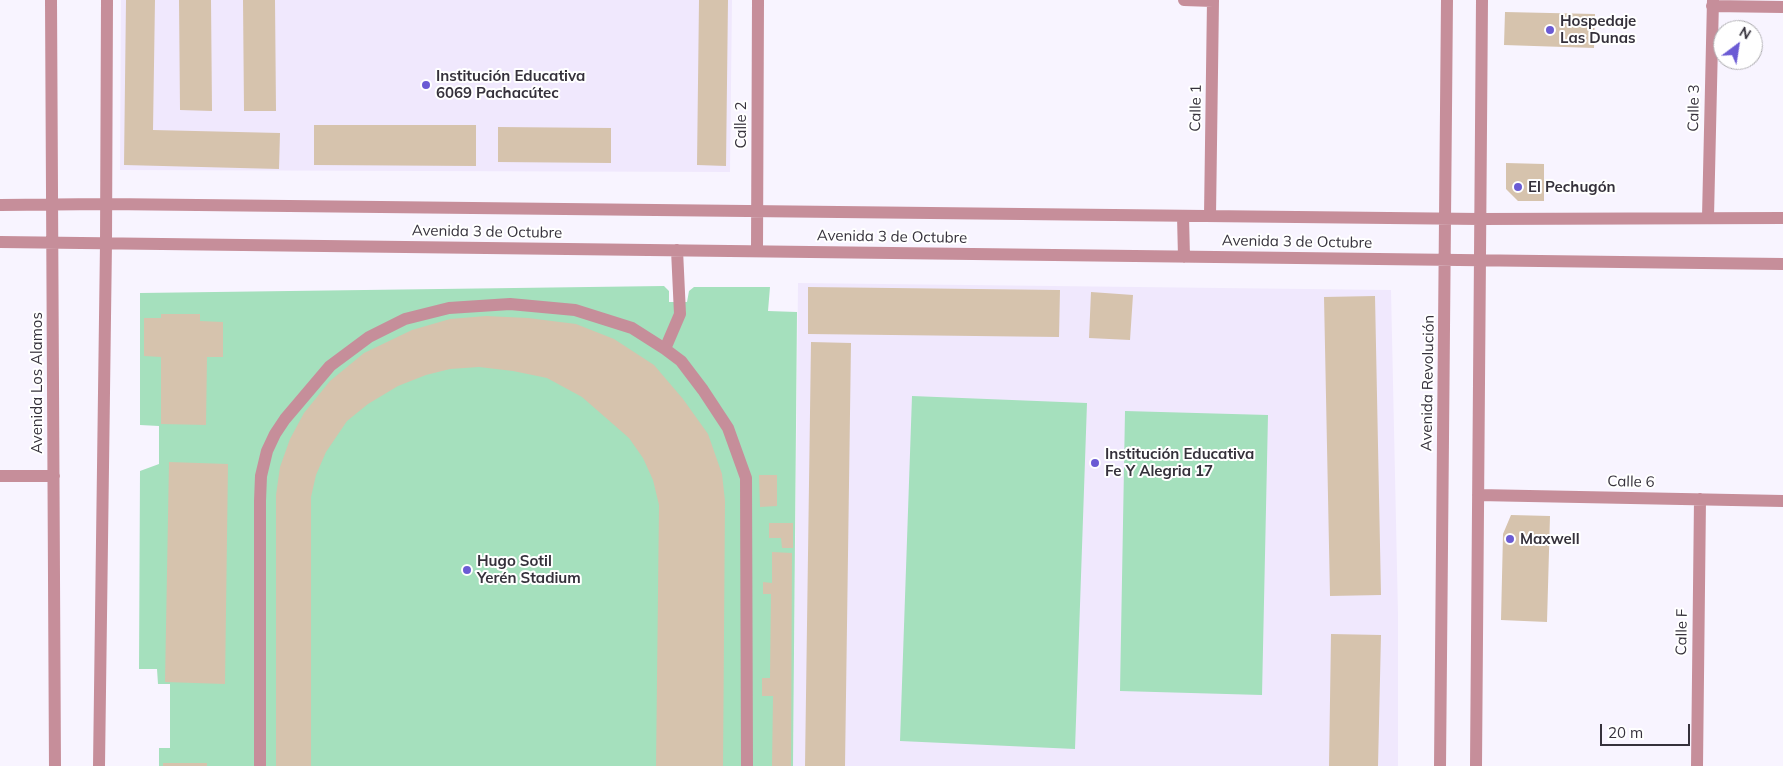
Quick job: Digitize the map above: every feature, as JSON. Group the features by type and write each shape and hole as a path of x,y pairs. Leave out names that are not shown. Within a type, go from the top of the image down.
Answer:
{"street":[{"name":"Avenida Los Alamos","path":"51,0 55,766"},
{"path":"99,766 106,243 107,0"},
{"name":"Calle 2","path":"757,251 758,0"},
{"path":"1184,0 1214,0"},
{"name":"Calle 1","path":"1210,216 1214,0"},
{"name":"Avenida Revolución","path":"1440,766 1447,0"},
{"path":"1476,766 1482,0"},
{"path":"1712,3 1783,7"},
{"name":"Calle 3","path":"1708,217 1712,3"},
{"name":"Avenida 3 de Octubre","path":"0,205 106,204 1445,219 1783,218"},
{"path":"1184,216 1184,257"},
{"name":"Avenida 3 de Octubre","path":"0,242 1783,264"},
{"path":"665,349 680,314 677,250"},
{"path":"260,766 261,476 267,451 275,434 285,419 330,366 369,337 405,319 449,308 510,304 575,310 632,328 681,361 728,428 746,478 747,766"},
{"path":"0,476 54,476"},
{"name":"Calle 6","path":"1478,495 1783,501"},
{"name":"Calle F","path":"1697,766 1700,499"}],"shaded area":[{"name":"Institución Educativa 6069 Pachacútec","path":"121,0 732,0 730,172 120,170"},
{"name":"Institución Educativa Fe Y Alegria 17","path":"798,283 1391,290 1398,614 1398,766 793,766"}],"green space":[{"name":"Hugo Sotil Yerén Stadium","path":"664,286 669,291 669,302 687,302 689,291 694,287 770,287 768,311 797,312 793,766 159,766 159,748 170,748 170,684 158,684 157,669 139,669 140,471 159,464 159,426 140,425 140,293"},
{"path":"912,396 1087,403 1075,749 900,741"},
{"path":"1125,411 1268,415 1262,695 1120,691"}],"building":[{"path":"126,0 155,0 153,130 280,133 279,169 124,165"},
{"path":"179,0 211,0 212,111 180,110"},
{"path":"243,0 275,0 276,111 244,111"},
{"path":"699,0 728,0 726,166 697,165"},
{"name":"Hospedaje Las Dunas","path":"1505,12 1595,14 1594,48 1504,45"},
{"path":"314,125 476,125 476,166 314,165"},
{"path":"498,127 611,128 611,163 498,162"},
{"path":"1506,163 1544,164 1544,201 1518,201 1506,189"},
{"path":"808,287 1060,290 1059,337 808,334"},
{"path":"1091,292 1133,295 1130,340 1089,338"},
{"path":"1375,296 1381,595 1330,596 1324,297"},
{"path":"161,314 200,314 200,321 223,322 223,357 207,357 206,425 161,424 161,357 144,356 144,318 161,318"},
{"path":"486,316 528,318 576,324 614,339 654,365 683,399 708,434 722,474 725,501 723,766 656,766 659,505 653,480 643,458 629,438 582,397 547,378 479,367 450,369 426,375 398,386 368,404 347,421 326,452 316,475 311,497 311,766 276,766 276,495 280,467 290,439 304,413 330,381 364,353 412,330 450,319"},
{"path":"811,342 851,343 845,766 805,766"},
{"path":"169,462 228,464 225,684 165,682"},
{"path":"759,475 777,475 777,506 760,507"},
{"path":"1511,515 1550,516 1547,622 1501,620 1503,534"},
{"path":"769,523 793,523 793,548 782,548 781,538 769,538"},
{"path":"772,552 792,553 791,766 772,766 773,696 762,696 762,678 770,678 771,594 763,594 763,582 772,583"},
{"path":"1331,634 1381,635 1378,766 1329,766"},
{"path":"163,763 207,763 207,766 163,766"}],"place":[{"name":"Hospedaje Las Dunas","path":"1550,30"},
{"name":"Institución Educativa 6069 Pachacútec","path":"426,85"},
{"name":"El Pechugón","path":"1518,187"},
{"name":"Institución Educativa Fe Y Alegria 17","path":"1095,463"},
{"name":"Maxwell","path":"1510,539"},
{"name":"Hugo Sotil Yerén Stadium","path":"467,570"}]}
